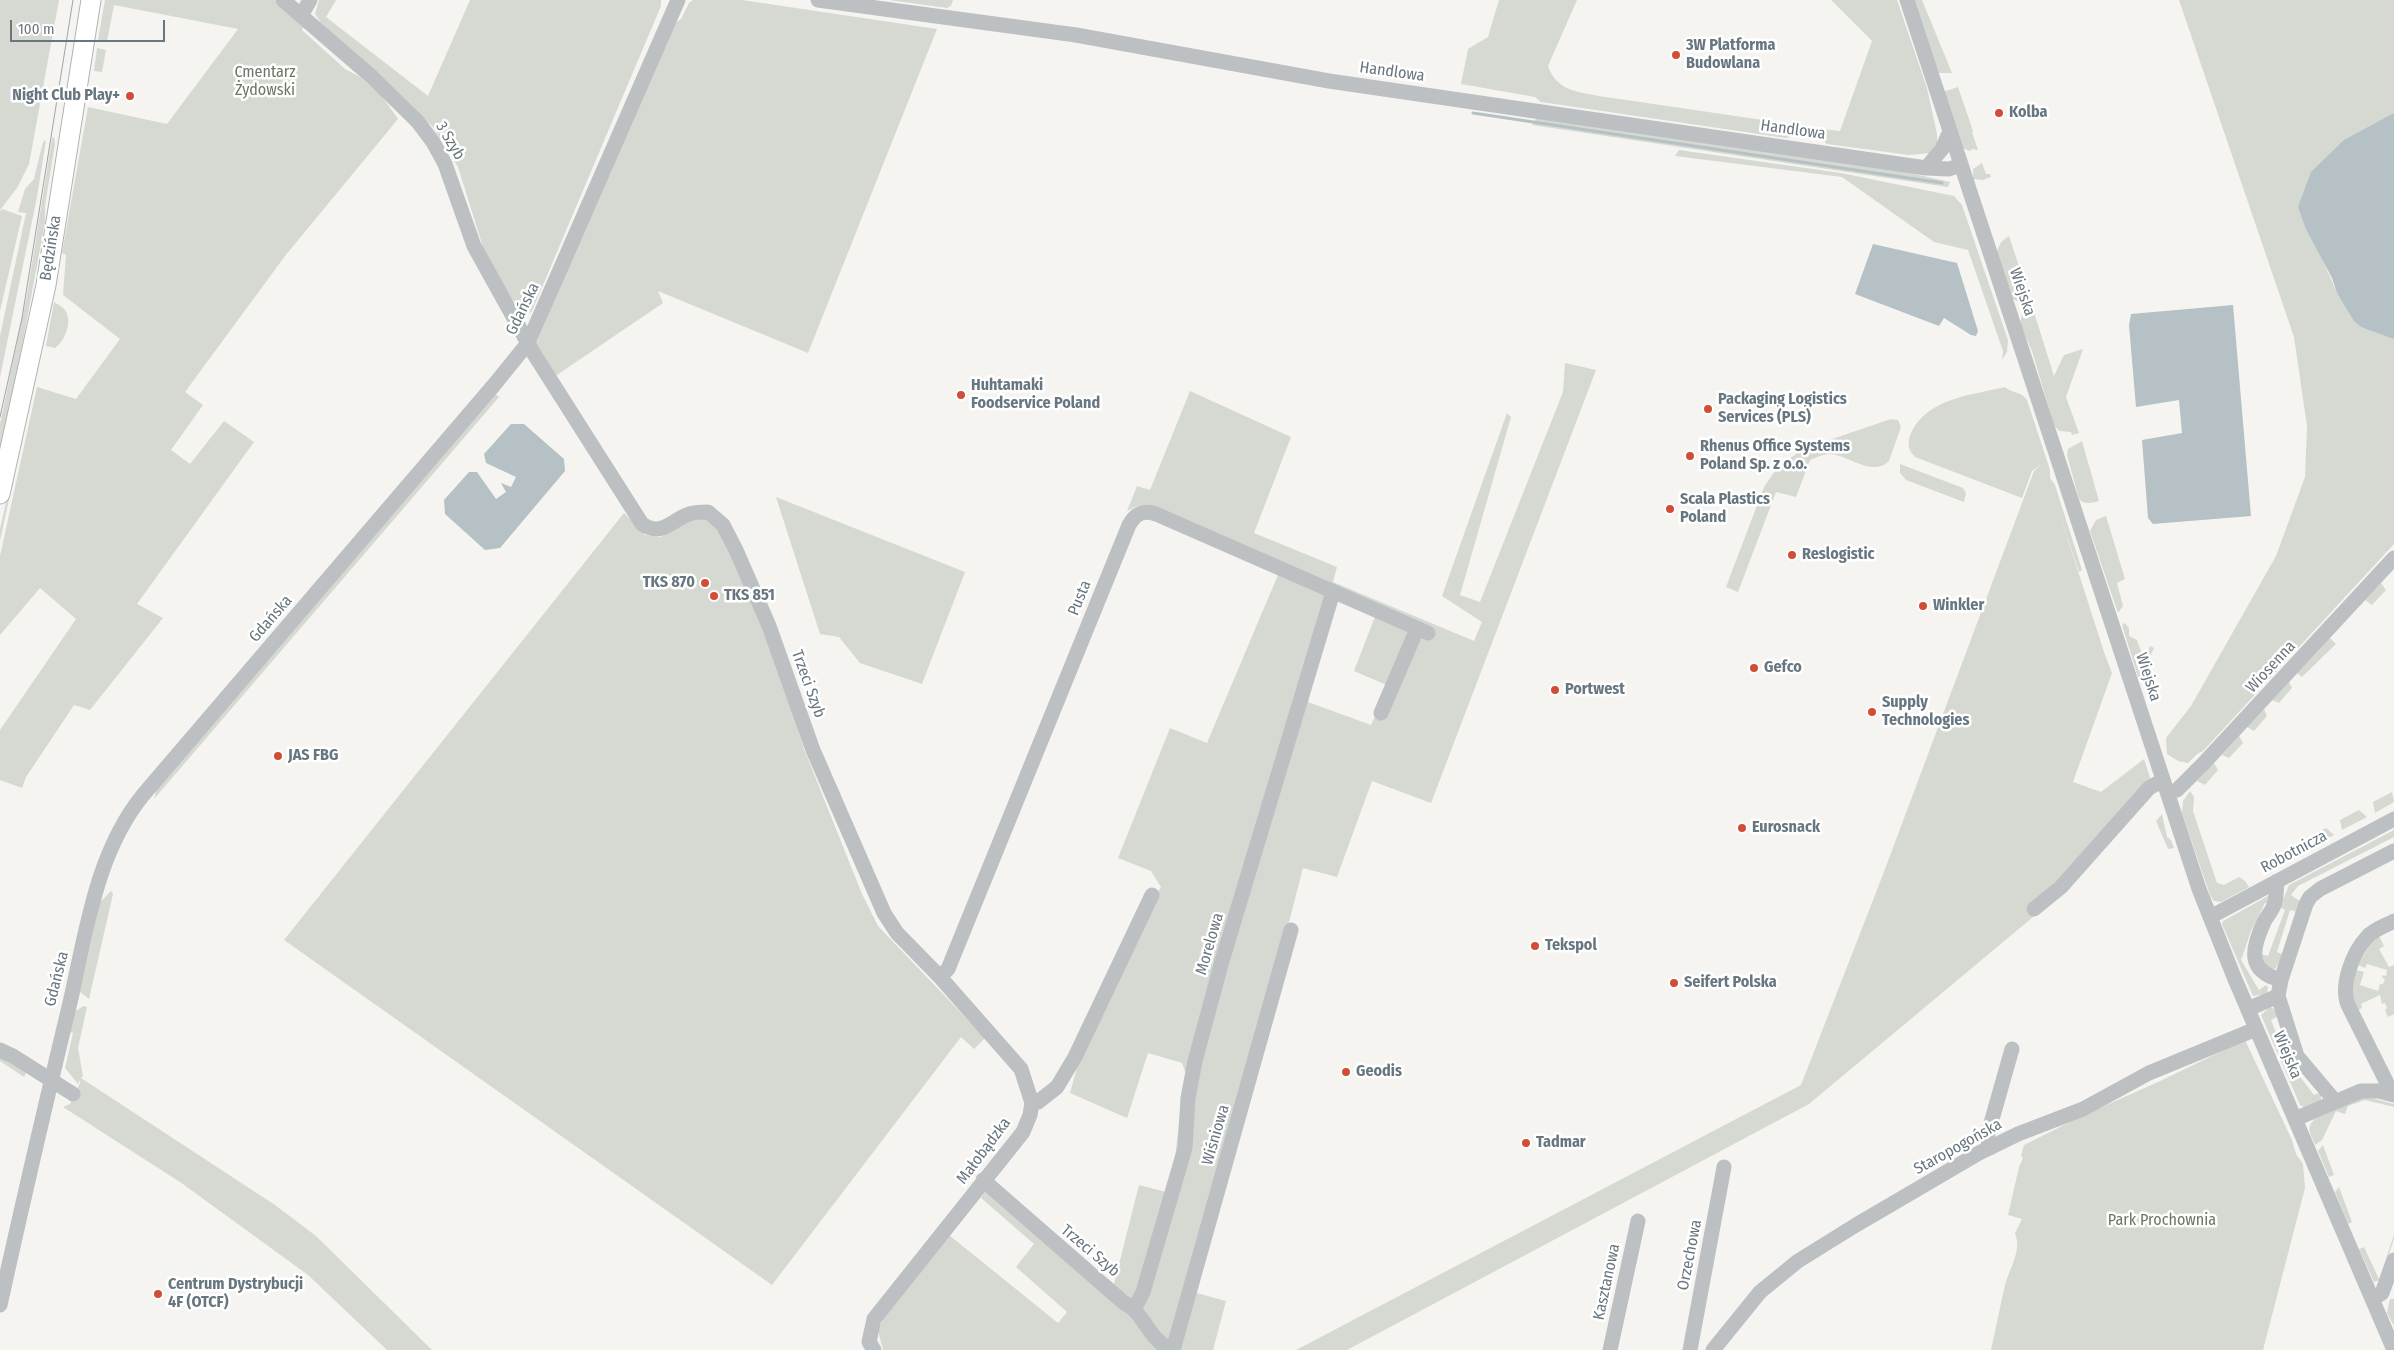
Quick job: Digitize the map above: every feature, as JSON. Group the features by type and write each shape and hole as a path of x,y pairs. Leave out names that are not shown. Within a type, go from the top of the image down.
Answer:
{"main road":[{"name":"Będzińska","path":"0,494 46,285 91,0"}],"street":[{"name":"3 Szyb","path":"283,0 302,14 372,77 418,122 433,142 446,164 474,246 528,342"},
{"path":"302,14 310,0"},
{"name":"Gdańska","path":"0,1305 51,1080 101,873 114,839 135,804 488,393 528,342 678,0"},
{"name":"Handlowa","path":"818,0 1076,35 1329,81 1926,168 1950,169 1961,165"},
{"name":"Wiejska","path":"1907,0 2210,916 2394,1350"},
{"path":"1926,168 1942,149 1950,131"},
{"name":"Trzeci Szyb","path":"528,342 642,524 651,530 662,529 690,513 708,512 723,525 769,626 813,750 884,913 897,933 940,977 1021,1069 1032,1103"},
{"name":"Pusta","path":"940,977 948,968 1129,525 1137,514 1144,511 1156,514 1423,631 1381,713"},
{"name":"Wiosenna","path":"2034,909 2061,887 2149,788 2166,787 2177,790 2394,558"},
{"name":"Morelowa","path":"1135,1308 1143,1292 1185,1148 1188,1098 1195,1061 1333,592"},
{"name":"Robotnicza","path":"2210,916 2394,819"},
{"path":"2335,1101 2297,1056 2278,996 2280,980 2302,914 2310,897 2320,889 2394,851"},
{"path":"2277,881 2274,905 2264,922 2254,950 2256,965 2266,976 2280,980"},
{"path":"1032,1103 1038,1102 1057,1087 1075,1057 1152,895"},
{"path":"2393,1095 2348,1005 2345,992 2354,956 2361,945 2374,931 2394,921"},
{"name":"Wiśniowa","path":"1172,1350 1291,930"},
{"path":"2248,1009 2278,996"},
{"name":"Staropogońska","path":"1713,1350 1760,1292 1798,1261 1990,1148 2018,1134 2083,1109 2149,1073 2256,1028"},
{"path":"1990,1148 1987,1137 2012,1049"},
{"path":"3,1050 73,1094"},
{"path":"2295,1119 2335,1101 2367,1090 2393,1095"},
{"name":"Małobądzka","path":"871,1346 874,1319 1022,1132 1030,1114 1032,1103"},
{"name":"Orzechowa","path":"1690,1350 1724,1167"},
{"name":"Trzeci Szyb","path":"983,1180 1123,1302 1135,1308 1153,1336 1172,1350"},
{"name":"Kasztanowa","path":"1610,1350 1638,1221"},
{"path":"2372,1299 2382,1293 2394,1260"}],"green space":[{"path":"0,0 59,0 29,164 17,188 0,210"},
{"name":"Cmentarz Żydowski","path":"105,0 274,0 305,23 302,30 345,69 360,77 381,95 398,119 285,256 185,392 203,405 171,450 190,464 224,421 254,442 137,604 163,618 90,710 74,705 26,777 22,788 0,780 0,730 76,619 40,588 0,635 0,556 37,387 76,399 120,339 63,295 66,255 62,253 88,107 167,124 238,29 114,5 107,41 98,40"},
{"path":"319,0 336,0 326,17 428,96 470,0 661,0 661,6 532,311 527,315 522,313 488,263 458,167 433,127 321,23 315,14"},
{"path":"693,0 742,0 937,29 808,353 658,291 663,303 554,377 534,349 671,26 681,19 689,3"},
{"path":"889,0 953,0 951,6 947,8"},
{"path":"1499,0 1577,0 1548,66 1556,80 1568,88 1599,96 1797,125 1795,132 1791,137 1786,138 1541,102 1535,97 1461,84 1468,49 1488,37"},
{"path":"1831,0 1897,0 1927,88 1937,134 1937,144 1930,153 1909,155 1827,144 1822,139 1822,129 1840,131 1872,41"},
{"path":"1912,0 1922,0 1952,73 1937,73"},
{"path":"2179,0 2394,0 2394,145 2321,256 2337,293 2361,327 2368,328 2394,322 2394,544 2203,751 2188,763 2178,761 2167,754 2166,738 2191,706 2276,556 2305,477 2307,426 2294,337"},
{"path":"97,48 106,50 102,72 94,71"},
{"path":"1958,87 1978,150 1972,149 1970,151 1962,148 1943,92"},
{"path":"1537,117 1878,166 1950,182 1948,187 1532,125"},
{"path":"54,137 55,144 45,206 45,222 19,362 0,449 0,424 27,295 52,138"},
{"path":"46,140 37,197 0,377 0,336 26,213 18,212 25,189 34,179 43,142"},
{"path":"1679,150 1841,173 1954,196 1962,205 2008,340 2007,352 2002,360 2003,351 1968,250 1934,242 1842,177 1675,156"},
{"path":"1982,163 1986,174 1990,174 1991,177 1983,180 1973,179 1973,169"},
{"path":"2,209 22,216 0,311 0,212"},
{"path":"2009,236 2030,300 2019,302 2011,298 1996,253 2001,242"},
{"path":"54,302 65,310 68,320 65,336 55,348 46,346"},
{"path":"51,304 0,541 0,529"},
{"path":"2033,309 2054,376 2064,355 2083,349 2066,397 2079,433 2072,435 2071,432 2059,431 2054,425 2032,351 2020,324 2022,315"},
{"path":"1565,363 1596,370 1431,803 1372,781 1337,877 1303,868 1193,1292 1226,1301 1213,1350 883,1350 878,1331 885,1314 949,1235 1058,1323 1067,1312 1016,1267 1034,1244 981,1198 991,1183 1114,1284 1139,1185 1166,1192 1175,1158 1186,1074 1182,1063 1148,1053 1127,1118 1070,1093 1080,1057 1147,911 1161,887 1151,871 1118,858 1170,728 1207,743 1283,563 1147,505 1137,506 1127,511 1137,486 1150,490 1190,391 1291,437 1254,533 1337,567 1333,582 1474,641 1482,622 1442,596 1507,413 1511,417 1460,595 1480,602 1563,392","holes":["1336,596 1376,614 1354,671 1389,686 1371,725 1308,702"]},
{"path":"2005,387 2022,395 2027,400 2050,470 2050,478 2055,485 2082,570 2079,572 2058,509 2112,673 2073,782 2101,792 2144,759 2154,790 2063,892 1809,1104 1347,1350 1296,1350 1801,1085 1882,877 2034,471 2043,463 2032,471 2022,498 1915,457 1911,452 1909,443 1911,433 1918,421 1939,405 1965,396"},
{"path":"494,393 499,397 154,799 157,787"},
{"path":"1891,419 1898,420 1901,427 1889,461 1882,466 1867,466 1844,457 1824,455 1810,460 1796,497 1776,492 1738,592 1726,587 1764,487 1778,467 1803,449"},
{"path":"2082,441 2099,501 2091,503 2086,503 2079,499 2067,455 2068,449"},
{"path":"1900,464 1963,488 1966,493 1964,502 1906,480 1900,473"},
{"path":"776,497 965,572 922,684 860,663 839,637 820,634"},
{"path":"624,513 645,535 661,537 689,520 704,519 719,531 738,561 779,669 804,749 862,894 878,926 985,1038 974,1049 961,1037 772,1285 284,940"},
{"path":"2106,516 2125,579 2117,583 2123,606 2118,613 2090,531 2096,520"},
{"path":"2381,583 2386,590 2372,605 2365,600"},
{"path":"2125,623 2129,628 2129,636 2137,640 2142,654 2146,656 2150,646 2154,648 2139,680 2122,625"},
{"path":"2330,638 2336,644 2302,677 2297,673"},
{"path":"2289,682 2292,688 2279,703 2272,700"},
{"path":"2264,709 2267,716 2254,731 2247,727"},
{"path":"2239,736 2243,743 2229,758 2222,755"},
{"path":"2214,763 2218,770 2205,785 2197,781"},
{"path":"2190,791 2194,797 2193,811 2217,883 2224,885 2239,877 2249,887 2221,902 2214,901 2210,895 2182,813 2183,801"},
{"path":"2392,792 2394,802 2375,813 2373,802"},
{"path":"2359,810 2367,817 2342,830 2340,820"},
{"path":"2162,814 2167,837 2171,840 2174,848 2168,849 2156,821"},
{"path":"2326,828 2334,835 2308,848 2307,839"},
{"path":"2394,830 2394,837 2298,886 2291,895 2301,902 2298,912 2290,910 2277,952 2284,955 2275,969 2267,969 2261,954 2268,956 2285,910 2280,907 2289,885"},
{"path":"2293,847 2301,853 2276,865 2275,857"},
{"path":"111,891 113,894 89,999 80,992 100,902"},
{"path":"2270,895 2270,904 2265,903 2251,931 2241,960 2259,990 2266,985 2268,987 2267,994 2253,996 2222,924 2223,921"},
{"path":"2377,932 2384,946 2379,949 2389,967 2394,965 2394,1014 2388,1017 2385,1010 2387,1008 2385,1003 2382,1004 2380,995 2361,1004 2362,1008 2357,1011 2350,997 2356,970 2364,972 2360,985 2378,991 2380,984 2383,984 2385,979 2382,978 2383,975 2386,976 2387,970 2367,964 2365,968 2358,965"},
{"path":"83,1006 87,1007 78,1048 83,1076 81,1078 275,1205 316,1236 432,1350 387,1350 308,1275 180,1182 63,1107 70,1104 80,1083 80,1080 78,1084 65,1068 73,1033 69,1032 73,1013"},
{"path":"2270,1007 2276,1010 2279,1016 2271,1020 2286,1058 2314,1095 2321,1092 2321,1101 2304,1107 2300,1105 2261,1015"},
{"name":"Park Prochownia","path":"2245,1040 2292,1140 2296,1154 2303,1164 2305,1188 2263,1350 1991,1350 2005,1285 2016,1253 2017,1240 2015,1233 2022,1219 2008,1215 2019,1167 2023,1158 2021,1156 2024,1145"},
{"path":"0,1057 27,1071 24,1077 0,1061"},
{"path":"2364,1096 2394,1104 2394,1107 2365,1100 2348,1106 2345,1114 2336,1111 2322,1140 2315,1145 2310,1125 2315,1119"},
{"path":"2323,1145 2334,1175 2329,1177 2318,1151"},
{"path":"2339,1187 2352,1222 2348,1224 2335,1192"},
{"path":"2394,1235 2380,1280 2374,1282 2359,1249 2364,1247 2379,1279"},
{"path":"2390,1299 2394,1299 2394,1326 2387,1313"}],"shaded area":[{"path":"2394,113 2394,339 2361,327 2354,321 2337,293 2332,278 2306,229 2298,207 2311,172 2344,140"},
{"path":"1873,244 1957,263 1978,331 1976,336 1971,335 1944,318 1939,326 1855,294"},
{"path":"2233,305 2251,516 2153,524 2148,518 2142,440 2182,433 2179,400 2136,407 2129,325 2131,314"},
{"path":"511,424 524,424 564,459 565,471 500,548 485,550 445,514 444,500 469,472 477,472 496,499 506,492 501,483 511,487 516,477 486,463 484,454"}],"waterway":[{"path":"1473,113 1942,183"}],"tram line":[{"path":"0,417 22,318 73,0"}],"place":[{"name":"3W Platforma Budowlana","path":"1676,55"},
{"name":"Night Club Play+","path":"130,96"},
{"name":"Kolba","path":"1999,113"},
{"name":"Huhtamaki Foodservice Poland","path":"961,395"},
{"name":"Packaging Logistics Services (PLS)","path":"1708,409"},
{"name":"Rhenus Office Systems Poland Sp. z o.o.","path":"1690,456"},
{"name":"Scala Plastics Poland","path":"1670,509"},
{"name":"Reslogistic","path":"1792,555"},
{"name":"TKS 870","path":"705,583"},
{"name":"TKS 851","path":"714,596"},
{"name":"Winkler","path":"1923,606"},
{"name":"Gefco","path":"1754,668"},
{"name":"Portwest","path":"1555,690"},
{"name":"Supply Technologies","path":"1872,712"},
{"name":"JAS FBG","path":"278,756"},
{"name":"Eurosnack","path":"1742,828"},
{"name":"Tekspol","path":"1535,946"},
{"name":"Seifert Polska","path":"1674,983"},
{"name":"Geodis","path":"1346,1072"},
{"name":"Tadmar","path":"1526,1143"},
{"name":"Centrum Dystrybucji 4F (OTCF)","path":"158,1294"}]}
